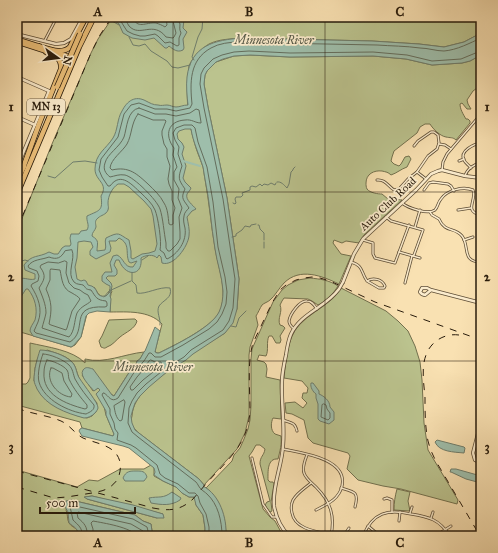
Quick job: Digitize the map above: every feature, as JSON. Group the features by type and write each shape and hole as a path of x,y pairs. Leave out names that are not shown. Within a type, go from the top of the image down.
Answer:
{"highway":[{"path":"25,169 57,87 89,17"},
{"path":"38,46 59,51 66,51 89,17"},
{"path":"70,58 89,17"},
{"path":"25,169 79,47 89,17"},
{"name":"MN 13","path":"17,194 39,124 61,68 61,62 58,57 46,52"},
{"name":"MN 13","path":"17,182 27,166 70,63 70,58"}],"main road":[{"name":"MN 13","path":"17,40 68,56 70,58"},
{"name":"MN 13","path":"17,40 46,52"},
{"path":"46,52 65,58 70,58"}],"street":[{"path":"17,23 22,17"},
{"path":"45,41 57,17"},
{"path":"17,32 20,35 56,44 64,43 71,39 89,17"},
{"path":"17,77 49,91 17,165"},
{"path":"481,114 444,159 442,170 465,176 481,178"},
{"path":"17,117 35,125"},
{"path":"377,180 384,181 392,190 399,190 408,179 417,172 426,158 437,149 439,144 438,135 431,132 418,141 414,146"},
{"path":"471,168 464,159 465,153 467,149 474,144 481,143"},
{"path":"439,144 445,145 451,149"},
{"path":"17,152 23,153"},
{"path":"459,161 464,159"},
{"path":"465,176 466,172 478,163 481,163"},
{"name":"Auto Club Road","path":"277,517 274,506 274,496 283,449 282,374 288,344 294,329 300,321 330,300 339,289 357,248 363,240 433,172 442,170"},
{"path":"417,172 426,179"},
{"path":"424,190 429,183 433,182 448,184 454,191"},
{"path":"430,212 437,208 442,197 462,188 473,190 474,193 471,208 474,213 481,215"},
{"path":"402,203 407,206 430,212 439,219 447,229 457,232 464,240 465,250 468,256 473,261 481,262"},
{"path":"458,210 471,208"},
{"path":"415,227 420,210"},
{"path":"386,217 391,221 423,230 414,255 412,256 405,283"},
{"path":"363,240 373,243 372,254 375,258 396,263 409,226"},
{"path":"464,240 473,237"},
{"path":"399,252 420,258"},
{"path":"351,262 358,264 367,281 379,288 384,288 383,283 378,280 371,279 367,281"},
{"path":"431,290 481,303"},
{"path":"294,329 290,324 290,319 300,303 306,300 310,301 317,308"},
{"path":"283,420 293,423 297,431"},
{"path":"481,422 473,453 475,460 481,463"},
{"path":"283,449 325,460 335,466 340,472 343,482 337,496 328,504 316,510"},
{"path":"307,455 304,471 305,476 321,493 328,504 333,518 331,535"},
{"path":"252,458 263,504 272,517 277,517 289,536"},
{"path":"311,483 293,501 291,506 292,515 297,523 302,527 337,536"},
{"path":"341,488 355,493 357,498 355,507"},
{"path":"384,499 387,498 392,500 392,512"},
{"path":"410,513 412,507"},
{"path":"363,536 372,521 380,515 392,512 410,513 431,518 440,523 450,536"},
{"path":"399,521 400,512"},
{"path":"431,518 433,512"},
{"path":"368,526 380,536"},
{"path":"437,533 440,533 450,526"},
{"path":"346,536 349,528"}],"green space":[{"path":"113,17 481,17 481,33 464,42 444,47 372,41 242,38 217,41 209,44 200,51 189,66 187,86 188,110 190,126 204,170 215,248 222,280 222,305 219,313 214,319 200,330 183,341 157,353 155,351 162,324 157,319 144,314 110,312 112,291 110,289 108,295 104,297 99,294 94,287 81,337 75,345 71,347 17,331 17,231 91,53 98,39"},
{"path":"250,55 290,57 373,56 406,59 432,65 462,63 470,61 481,55 481,85 473,91 467,100 471,109 467,109 462,103 460,104 466,119 470,121 470,123 456,140 441,135 430,124 425,124 420,127 417,133 394,151 391,161 399,166 405,157 409,156 411,159 407,167 391,175 387,172 379,171 371,173 367,177 366,185 368,190 374,193 382,194 391,200 402,200 364,235 359,243 346,241 342,243 334,240 333,243 341,254 351,256 339,284 311,274 297,275 284,283 269,301 262,305 256,316 258,325 250,347 249,416 245,433 237,449 204,485 199,479 140,434 133,426 131,419 133,408 142,393 162,375 176,366 165,363 212,341 225,333 237,309 239,279 237,265 227,198 204,84 207,71 216,62 234,56"},
{"path":"310,278 328,281 338,286 330,297 318,305 308,299 284,298 280,305 281,310 279,322 280,325 285,328 280,336 280,343 276,343 272,336 269,336 266,356 259,355 257,360 266,364 266,377 280,380 281,419 273,418 271,426 275,434 281,436 281,448 278,459 274,459 270,463 268,470 268,480 274,484 271,502 272,511 270,512 265,505 270,501 260,464 265,449 260,445 256,445 249,456 263,509 275,521 285,536 226,536 225,523 221,510 215,497 206,488 232,461 234,455 240,448 248,429 251,406 252,349 273,302 288,285 298,280"},
{"path":"341,288 386,311 408,331 420,362 424,423 428,450 458,500 457,504 401,489 358,480 347,469 350,456 348,453 313,443 308,438 304,420 292,414 286,413 285,403 295,402 303,408 307,403 302,398 303,393 307,393 308,388 302,381 284,378 288,350 292,337 303,321 332,299"},
{"path":"135,319 137,321 136,324 132,328 111,345 105,348 101,347 99,341 109,320"},
{"path":"30,343 67,352 85,363 85,359 107,360 144,352 114,396 82,375 93,391 98,388 100,390 106,415 114,434 113,436 82,428 80,422 17,405 17,384 26,384 30,378","holes":["47,350 65,357 74,365 80,380 97,403 96,412 92,416 87,418 65,411 34,381 38,357"]},
{"path":"151,465 154,468 154,476 176,487 189,497 195,498 196,505 203,515 205,536 152,536 151,524 143,521 135,515 71,500 66,510 69,523 78,531 78,536 17,536 17,470 77,487 89,480 98,481 120,469 144,469","holes":["92,496 163,514 157,518 87,499 85,497"]},
{"path":"397,489 410,492 408,501 410,511 394,510"}],"water":[{"path":"116,17 177,17 184,20 183,28 187,32 183,39 184,48 183,50 179,51 169,46 165,48 154,38 145,40 132,38 123,33 119,24 114,20"},
{"name":"Minnesota River","path":"481,33 481,55 470,61 462,63 432,65 406,59 373,56 290,57 250,55 234,56 223,59 216,62 207,71 204,84 227,198 239,279 237,309 233,323 225,333 168,371 149,387 135,403 131,416 135,430 199,479 204,485 203,486 214,495 218,501 224,515 226,536 205,536 203,515 196,505 194,497 189,497 176,487 154,475 154,468 129,448 82,436 79,431 82,428 113,436 114,434 106,415 106,411 96,394 100,390 98,388 94,391 82,375 85,368 93,369 114,396 145,351 155,327 160,331 155,352 159,353 201,330 215,318 220,310 223,294 222,280 215,249 203,168 191,129 179,131 177,134 178,139 184,147 182,154 186,166 183,178 191,188 187,194 187,198 196,209 187,217 189,234 186,245 180,255 171,262 162,263 159,255 157,258 152,255 141,258 139,269 133,272 125,270 119,260 116,260 114,265 117,270 117,274 106,278 112,286 110,296 110,312 97,311 89,313 86,316 81,337 73,346 71,347 33,336 30,330 35,320 36,308 34,300 28,289 26,289 17,303 17,281 21,278 35,279 35,274 25,270 24,265 30,259 49,252 58,254 65,246 70,246 71,234 79,234 81,231 87,230 87,216 100,209 101,196 103,192 103,185 97,176 95,164 101,152 115,135 119,117 124,107 135,99 142,99 153,104 176,107 188,105 187,77 189,66 193,58 206,46 223,40 242,38 372,41 444,47 464,42","holes":["118,184 124,184 129,187 151,209 157,244 155,251 142,254 133,259 131,258 129,240 119,234 106,238 105,250 97,251 98,244 92,236 92,233 96,227 97,219 107,212 108,200 112,190","119,238 125,243 129,262 131,263 137,261 133,267 130,267 119,256 113,256 110,263 112,272 105,272 102,276 102,281 110,286 110,292 106,296 102,296 98,294 92,286 88,285 86,281 77,279 75,267 78,242 91,242 93,247 90,251 90,255 96,259 110,252 111,248 109,241 116,241"]},
{"path":"40,350 57,353 72,362 79,377 98,406 98,409 94,414 84,418 70,414 57,408 41,395 34,380"},
{"path":"311,383 313,383 319,391 319,394 325,397 334,412 334,420 329,424 318,419 318,404 316,394 312,389"},
{"path":"437,440 464,447 464,453 443,450 435,442"},
{"path":"451,469 481,476 481,483 466,479 450,472"},
{"path":"130,471 144,472 147,477 144,481 125,481 123,478 125,474"},
{"path":"172,492 181,498 180,500 163,505 151,503 149,498 163,496"},
{"path":"92,496 133,505 163,514 164,518 157,518 84,497"},
{"path":"71,500 135,515 143,521 151,524 152,536 78,536 77,530 69,523 68,512 65,507 66,501"}],"waterway":[{"path":"109,17 112,21 119,25"},
{"path":"194,60 192,57 202,29 203,17"},
{"path":"129,37 133,45 139,46 145,44 151,51 167,61 172,67 178,68 190,65"},
{"path":"48,176 55,178 73,162 85,161 97,163"},
{"path":"183,161 200,166"},
{"path":"277,182 281,183 287,188 291,172 295,167"},
{"path":"233,203 236,203 236,197 241,197 243,195 242,193 250,190 250,187 252,186 256,187 260,184 262,186 264,184 268,185 271,183 275,185 276,183"},
{"path":"232,237 236,236 236,234 245,226 250,227 251,225 256,224"},
{"path":"258,225 264,233 264,240"},
{"path":"264,242 264,248"},
{"path":"17,253 22,261 28,261"},
{"path":"142,260 148,256"},
{"path":"132,273 132,281 136,285 137,293 170,288 171,291 169,297 158,308 160,325"},
{"path":"104,297 109,291 131,281"},
{"path":"231,326 236,327 239,318 246,311"}],"railway":[{"path":"17,229 91,53 100,35 112,17"},
{"path":"17,471 153,508 164,510 174,509 187,504 236,450 244,436 249,420 250,410 249,367 253,343 272,303 280,290 296,280 312,277 330,281 375,302 481,340"},
{"path":"459,335 449,335 439,339 428,350 424,360 423,371 426,430 434,458 480,536"},
{"path":"17,408 61,421 83,438 105,446 118,456 120,471 117,480 108,488 96,492"},
{"path":"17,487 54,498 92,493"}]}
